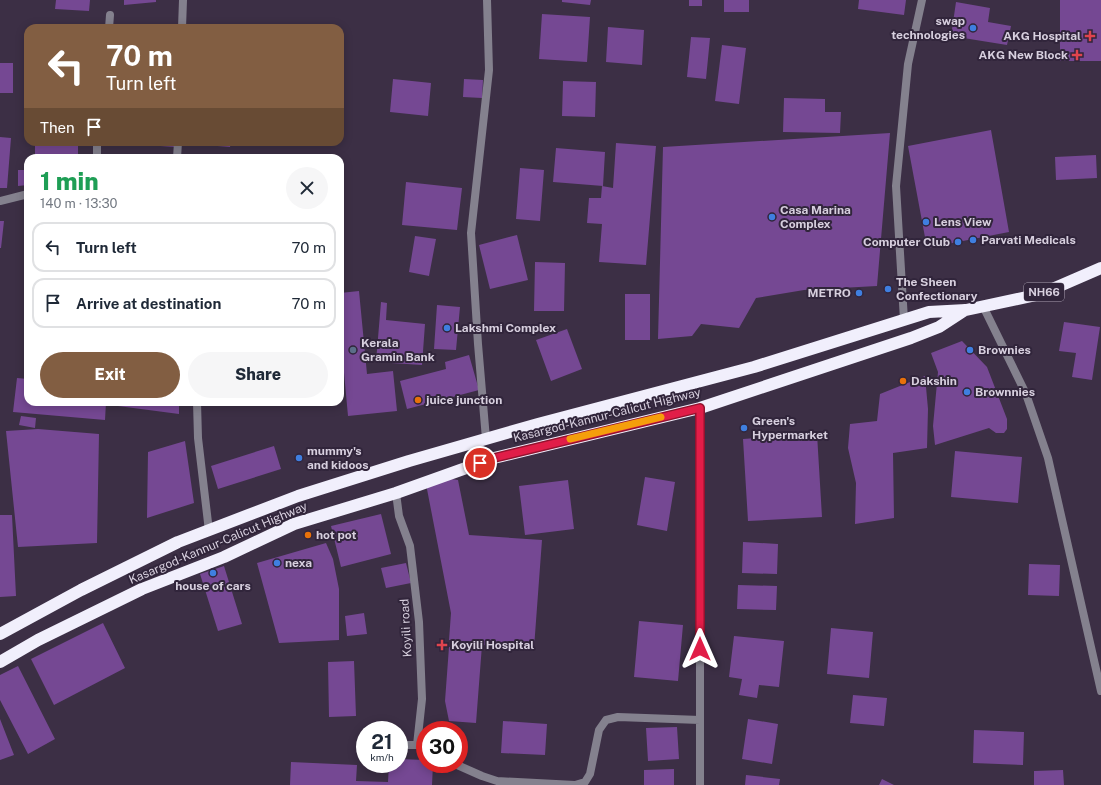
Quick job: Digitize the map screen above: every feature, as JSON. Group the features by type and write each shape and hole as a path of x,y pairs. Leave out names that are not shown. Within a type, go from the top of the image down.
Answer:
{"highway":[{"name":"NH66","path":"983,306 1041,294 1101,268"},
{"path":"966,310 983,306"},
{"name":"Kasargod-Kannur-Calicut Highway","path":"0,634 81,590 178,542 298,496 486,438 754,367 929,312 966,310"},
{"name":"Kasargod-Kannur-Calicut Highway","path":"0,662 38,640 142,589 224,557 294,524 396,493 494,458 700,408 911,338 938,327 966,310"}],"street":[{"path":"182,24 183,0"},
{"path":"486,438 478,344 472,233 489,70 487,0"},
{"path":"904,320 896,186 908,64 922,0"},
{"path":"109,24 110,15"},
{"path":"0,201 24,195"},
{"path":"983,306 1026,394 1048,458 1101,691"},
{"path":"197,406 198,438 209,531"},
{"path":"700,408 700,785"},
{"name":"Koyili road","path":"396,493 399,516 410,546 419,622 422,699 420,721"},
{"path":"468,770 497,781 575,784 585,782 590,774 599,730 606,720 618,717 700,720"}],"building":[{"path":"56,0 90,0 89,11 55,9"},
{"path":"124,0 156,0 156,2 124,5"},
{"path":"562,0 591,0 590,5 562,2"},
{"path":"689,0 702,0 702,6 689,6"},
{"path":"724,0 749,0 749,12 724,12"},
{"path":"859,0 906,0 904,15 858,9"},
{"path":"1060,0 1101,0 1101,61 1060,61"},
{"path":"956,2 990,8 988,22 1011,26 1007,45 951,36"},
{"path":"542,14 590,17 587,62 539,59"},
{"path":"608,27 644,30 642,65 606,62"},
{"path":"691,37 710,38 706,79 687,77"},
{"path":"722,45 746,48 739,104 715,101"},
{"path":"0,63 13,63 13,93 0,93"},
{"path":"393,79 431,83 428,116 390,112"},
{"path":"464,79 483,80 482,98 463,97"},
{"path":"563,81 596,82 595,117 562,116"},
{"path":"784,98 825,99 825,112 841,112 840,133 783,132"},
{"path":"991,130 1009,232 927,248 908,146"},
{"name":"Casa Marina Complex","path":"890,133 877,286 804,290 756,298 739,328 701,324 692,336 658,339 663,147"},
{"path":"0,137 11,138 7,188 0,188"},
{"path":"616,143 656,146 646,265 599,262 602,224 587,223 589,198 601,198 602,186 613,188"},
{"path":"35,146 78,146 78,154 35,154"},
{"path":"556,148 605,152 603,186 553,182"},
{"path":"1096,155 1097,178 1056,180 1055,157"},
{"path":"520,168 544,170 540,221 516,219"},
{"path":"18,170 24,170 24,185 18,186"},
{"path":"406,182 462,188 457,230 402,225"},
{"path":"0,221 4,221 1,248 0,248"},
{"path":"517,235 528,280 490,289 479,245"},
{"path":"415,236 436,239 429,276 409,272"},
{"path":"535,262 565,263 564,311 534,311"},
{"name":"Kerala Gramin Bank","path":"359,291 367,374 393,371 397,411 348,416 344,372 344,293"},
{"path":"625,294 650,294 650,340 625,340"},
{"path":"381,302 387,303 386,320 425,324 422,365 376,362"},
{"name":"Lakshmi Complex","path":"437,305 460,307 456,350 434,349"},
{"path":"1064,322 1100,327 1092,380 1072,377 1076,353 1059,351"},
{"path":"567,329 582,369 551,381 536,340"},
{"name":"Brownnies","path":"962,341 987,367 1007,419 1007,429 1004,433 996,433 989,428 935,445 933,426 938,372 931,353"},
{"path":"469,355 479,390 407,409 400,381 446,369 445,362"},
{"path":"925,376 928,409 927,448 893,453 894,518 855,524 856,483 848,448 850,424 877,421 880,394"},
{"path":"17,378 24,379 24,406 106,406 105,420 13,412"},
{"path":"118,406 179,406 179,414"},
{"path":"21,416 36,418 35,428 19,425"},
{"path":"38,429 99,434 97,543 18,547 6,431"},
{"path":"817,434 822,517 748,521 743,439"},
{"path":"185,441 194,503 147,518 148,452"},
{"path":"274,446 281,469 218,489 211,466"},
{"path":"955,451 1022,457 1018,503 951,497"},
{"path":"645,477 675,482 667,531 637,525"},
{"path":"451,479 458,480 469,535 542,540 534,648 482,645 476,723 468,722 468,721 449,721 445,701 449,647 475,642 449,640 451,613 426,484"},
{"path":"568,480 574,529 525,535 519,486"},
{"path":"381,514 391,554 341,567 331,526"},
{"path":"0,515 12,515 16,596 0,597"},
{"path":"743,542 778,544 777,574 742,573"},
{"path":"326,543 333,559 339,589 339,640 279,643 257,563"},
{"path":"406,563 411,583 386,588 381,568"},
{"path":"1029,564 1060,565 1059,596 1028,595"},
{"path":"224,566 242,624 218,631 200,574"},
{"path":"738,585 777,586 776,610 737,609"},
{"path":"364,613 367,634 347,636 345,616"},
{"path":"639,621 683,625 678,681 634,677"},
{"path":"103,623 125,668 54,705 31,659"},
{"path":"831,628 873,632 869,678 827,674"},
{"path":"734,636 784,641 779,687 759,685 757,698 739,695 742,679 729,677"},
{"path":"354,661 356,716 329,717 328,662"},
{"path":"18,666 55,739 28,754 0,700 0,675"},
{"path":"853,695 887,698 884,726 850,723"},
{"path":"0,719 14,755 0,760"},
{"path":"748,719 778,724 772,764 742,759"},
{"path":"503,721 547,724 545,755 501,753"},
{"path":"677,727 679,759 648,761 646,728"},
{"path":"974,730 1024,732 1023,765 973,763"},
{"path":"408,759 416,760 416,773 433,773 432,785 290,785 291,762 356,765 356,781 388,782 388,773 408,773"},
{"path":"674,769 674,785 644,785 644,770"},
{"path":"1063,770 1064,785 1034,785 1034,771"},
{"path":"746,775 780,779 779,785 745,785"},
{"path":"882,779 894,785 879,785"}],"slow traffic":[{"path":"570,439 661,417"}],"place":[{"name":"swap technologies","path":"973,28"},
{"name":"AKG Hospital","path":"1090,36"},
{"name":"AKG New Block","path":"1077,55"},
{"name":"Casa Marina Complex","path":"772,217"},
{"name":"Lens View","path":"926,222"},
{"name":"Parvati Medicals","path":"973,240"},
{"name":"Computer Club","path":"958,242"},
{"name":"The Sheen Confectionary","path":"888,289"},
{"name":"METRO","path":"859,293"},
{"name":"Lakshmi Complex","path":"447,328"},
{"name":"Kerala Gramin Bank","path":"353,350"},
{"name":"Brownies","path":"970,350"},
{"name":"Dakshin","path":"903,381"},
{"name":"Brownnies","path":"967,392"},
{"name":"juice junction","path":"418,400"},
{"name":"Green's Hypermarket","path":"744,428"},
{"name":"mummy's and kidoos","path":"299,458"},
{"name":"hot pot","path":"308,535"},
{"name":"nexa","path":"277,563"},
{"name":"house of cars","path":"213,573"},
{"name":"Koyili Hospital","path":"442,645"}],"route":[{"path":"480,463 494,458 633,423 700,408 700,649"}]}
